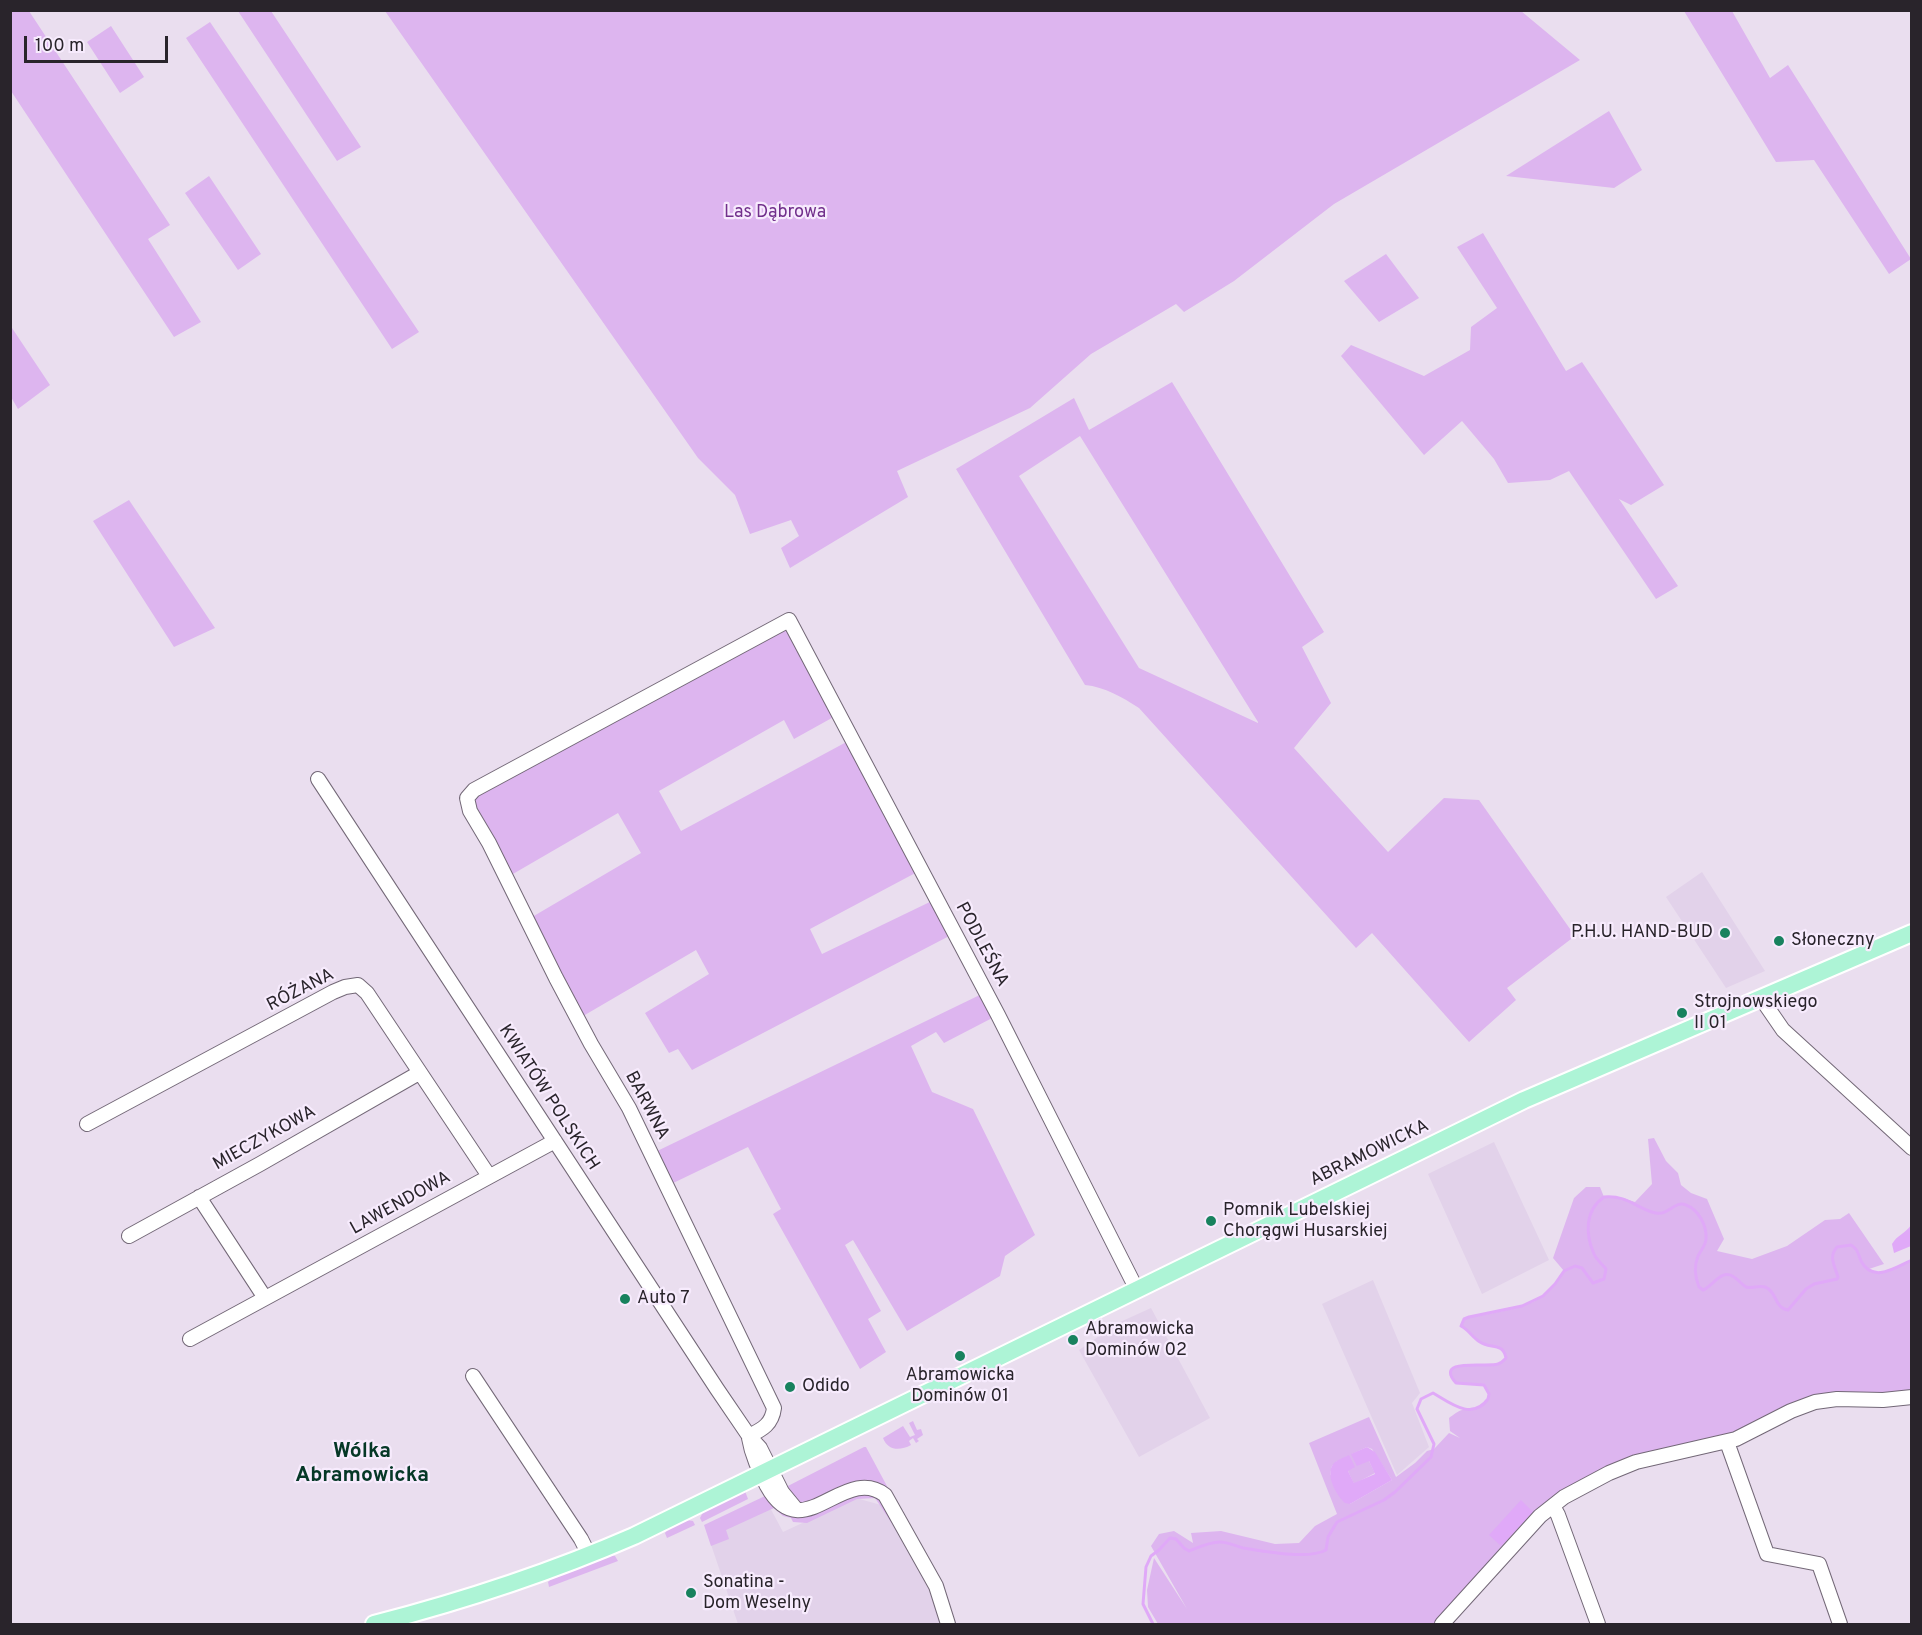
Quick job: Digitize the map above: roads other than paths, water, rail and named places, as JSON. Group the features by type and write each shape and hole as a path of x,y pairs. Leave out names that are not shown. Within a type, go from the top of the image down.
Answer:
{"main road":[{"name":"ABRAMOWICKA","path":"374,1624 489,1592 655,1526 1524,1100 1911,933"}],"street":[{"name":"PODLEŚNA","path":"474,789 789,620 998,1015 1137,1290"},
{"name":"KWIATÓW POLSKICH","path":"318,779 749,1436 760,1448 766,1472 796,1509 810,1509 860,1487 873,1488 882,1492 890,1502 936,1586 948,1624"},
{"name":"BARWNA","path":"474,789 467,798 470,811 489,843 591,1044 629,1108 774,1408 773,1417 768,1424 749,1436"},
{"name":"RÓŻANA","path":"87,1124 333,992 358,985 367,993 489,1176"},
{"path":"1761,998 1783,1030 1911,1148"},
{"name":"MIECZYKOWA","path":"129,1236 419,1073"},
{"name":"LAWENDOWA","path":"190,1339 555,1142"},
{"path":"200,1197 265,1298"},
{"path":"473,1376 589,1554"},
{"path":"1442,1624 1534,1523 1553,1506 1620,1467 1727,1442 1801,1406 1815,1402 1837,1399 1883,1400 1911,1397"},
{"path":"1727,1442 1767,1554 1819,1564 1840,1624"},
{"path":"1553,1506 1598,1624"}],"waterway":[{"path":"1153,1624 1143,1604 1146,1567 1151,1556 1170,1538 1176,1539 1189,1551 1220,1542 1273,1553 1297,1555 1318,1553 1326,1550 1328,1537 1337,1522 1384,1500 1395,1492 1431,1457 1434,1444 1417,1409 1421,1399 1433,1393 1461,1408 1475,1409 1488,1399 1489,1394 1484,1385 1456,1383 1451,1370 1465,1365 1498,1364 1506,1358 1502,1350 1480,1342 1461,1326 1464,1319 1522,1306 1543,1296 1564,1271 1575,1266 1582,1268 1593,1283 1604,1279 1606,1269 1594,1254 1588,1231 1590,1215 1604,1197 1620,1198 1656,1213 1682,1204 1691,1207 1704,1224 1706,1234 1705,1243 1696,1264 1699,1287 1703,1290 1722,1276 1730,1275 1746,1287 1769,1289 1783,1309 1788,1310 1806,1289 1814,1284 1837,1279 1833,1258 1837,1247 1851,1245 1866,1268 1872,1272 1885,1272 1912,1260"}],"place":[{"name":"P.H.U. HAND-BUD","path":"1725,933"},
{"name":"Słoneczny","path":"1779,941"},
{"name":"Strojnowskiego II 01","path":"1682,1013"},
{"name":"Pomnik Lubelskiej Chorągwi Husarskiej","path":"1211,1221"},
{"name":"Auto 7","path":"625,1299"},
{"name":"Abramowicka Dominów 02","path":"1073,1340"},
{"name":"Abramowicka Dominów 01","path":"960,1356"},
{"name":"Odido","path":"790,1387"},
{"name":"Sonatina - Dom Weselny","path":"691,1593"}],"district":[{"name":"Wólka Abramowicka","path":"362,1465"}],"park label":[{"name":"Las Dąbrowa","path":"775,213"}]}
